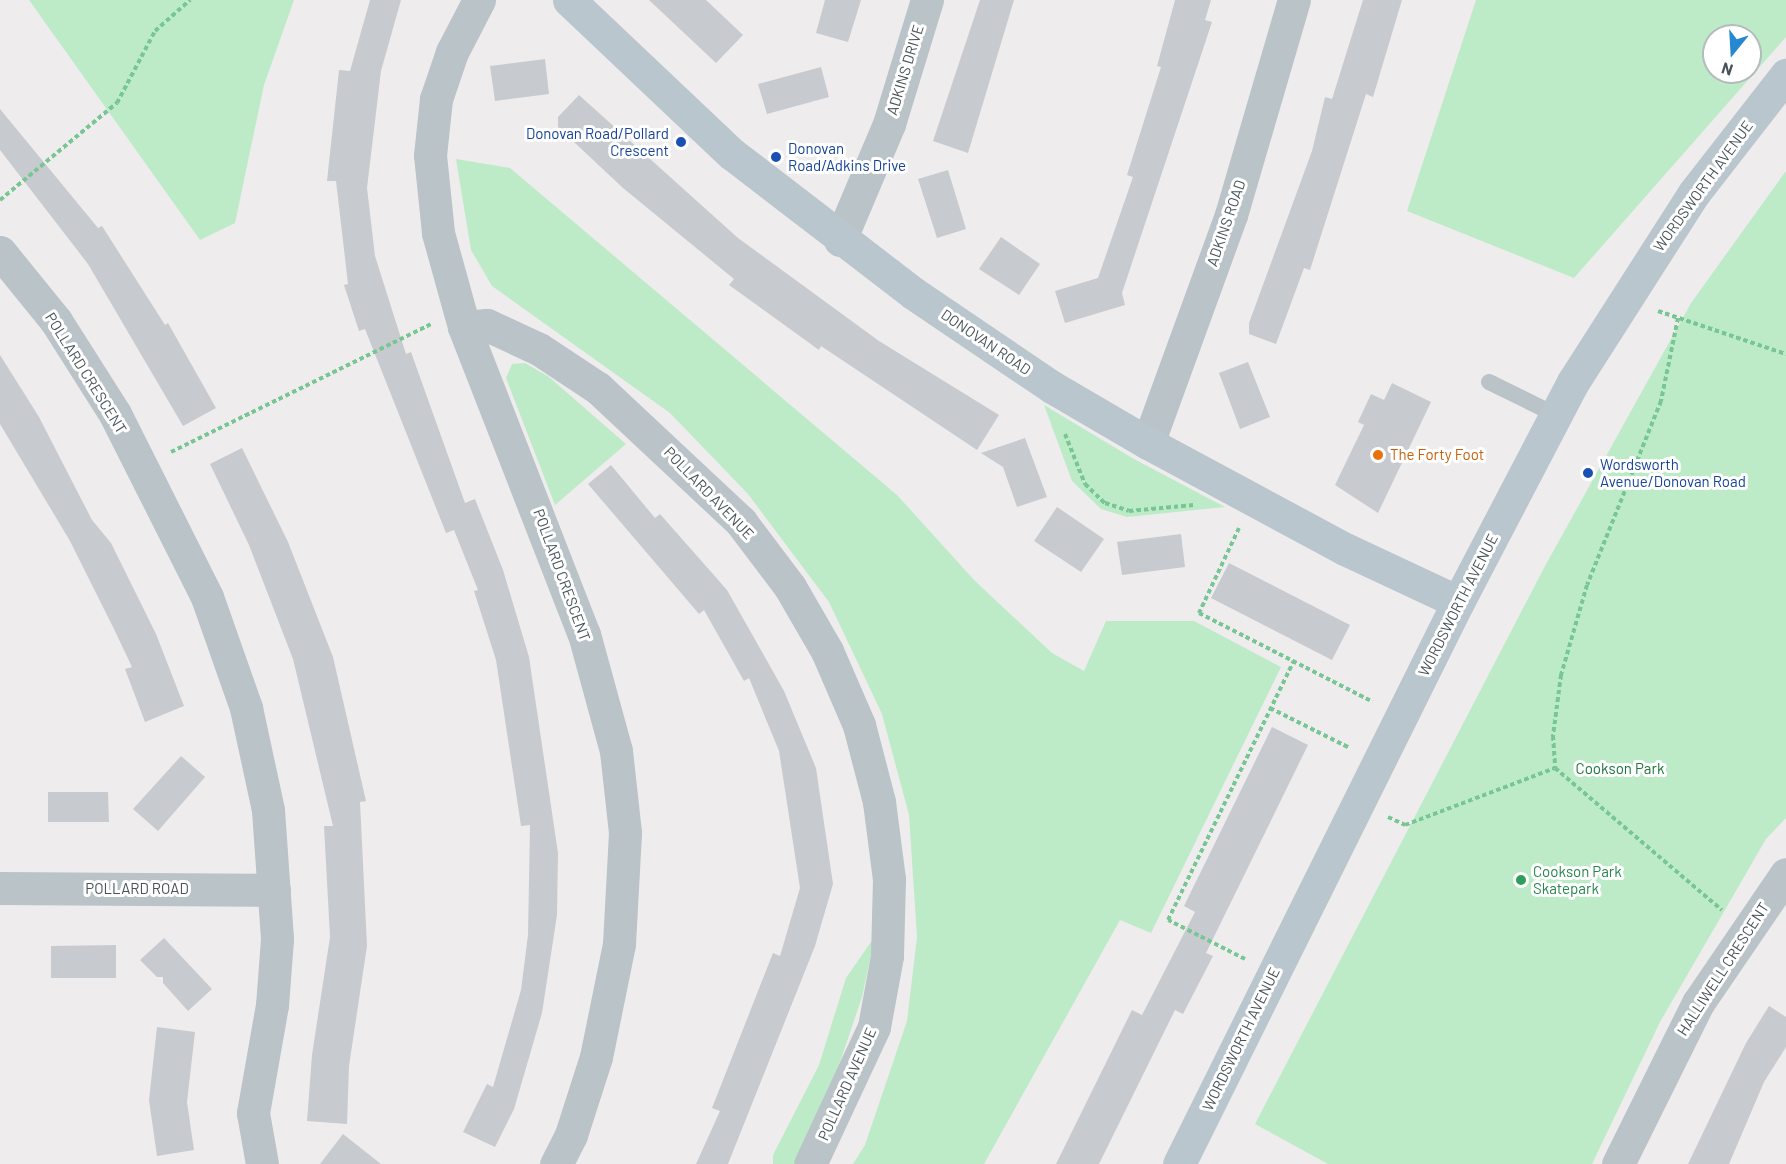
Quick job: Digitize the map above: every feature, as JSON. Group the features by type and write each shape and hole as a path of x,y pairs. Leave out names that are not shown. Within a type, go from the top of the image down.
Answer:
{"street":[{"name":"POLLARD CRESCENT","path":"479,0 452,52 436,99 430,155 438,232 461,319 584,634 616,751 625,833 619,944 596,1057 571,1135 556,1164"},
{"name":"DONOVAN ROAD","path":"569,0 724,147 840,240 1052,387 1247,497 1458,602"},
{"name":"ADKINS DRIVE","path":"840,240 889,124 927,0"},
{"name":"ADKINS ROAD","path":"1148,443 1231,215 1294,0"},
{"name":"WORDSWORTH AVENUE","path":"1179,1164 1381,763 1458,602 1556,415 1624,297 1694,193 1786,75"},
{"name":"POLLARD CRESCENT","path":"0,252 56,321 115,414 207,597 246,708 267,810 277,939 272,1005 253,1113 262,1164"},
{"name":"POLLARD AVENUE","path":"461,319 488,326 539,349 598,388 717,498 790,587 827,651 859,724 879,802 889,879 887,956 874,1027 810,1164"},
{"name":"HALLIWELL CRESCENT","path":"1618,1164 1672,1051 1746,930 1786,874"},
{"name":"POLLARD ROAD","path":"0,888 274,890"}],"lane":[{"path":"1489,382 1556,415"}],"path":[{"path":"0,200 117,103 155,31 190,0"},
{"path":"1624,297 1678,318 1786,354"},
{"path":"1678,318 1661,401 1587,585 1561,675 1553,736 1555,768 1746,930"},
{"path":"141,467 461,319"},
{"path":"1052,387 1085,484 1105,503 1130,511 1247,497 1199,614 1402,716"},
{"path":"1274,973 1168,920 1294,661"},
{"path":"1270,708 1381,763"},
{"path":"1360,803 1405,825 1555,768"}],"green space":[{"path":"29,0 294,0 264,85 235,223 200,240"},
{"path":"1476,0 1786,0 1786,37 1762,64 1762,24 1702,24 1702,84 1745,84 1574,278 1407,211"},
{"path":"456,159 510,168 897,495 975,581 1052,653 1084,671 1106,621 1194,621 1281,667 1151,933 1120,920 984,1164 853,1164 865,1145 907,1021 917,937 909,815 882,714 829,602 748,494 670,413 492,286 471,250"},
{"name":"Cookson Park","path":"1786,171 1786,818 1766,839 1660,1022 1592,1164 1328,1164 1255,1124 1545,566 1691,303"},
{"path":"525,363 549,377 626,444 555,505 506,378 512,364"},
{"path":"1044,405 1134,459 1225,507 1127,517 1101,509 1072,481"},
{"path":"875,936 862,997 834,1080 795,1164 773,1164 773,1155 819,1065 846,978"}],"building":[{"path":"370,0 401,0 381,71 367,188 375,256 406,354 411,352 465,503 475,499 503,570 529,657 558,853 557,915 542,1013 514,1109 495,1147 463,1132 487,1084 493,1087 521,990 528,935 530,825 521,826 496,660 474,591 478,590 454,530 446,533 365,329 359,331 344,285 348,284 336,181 327,181 339,70 350,71"},
{"path":"649,0 706,0 743,35 716,63"},
{"path":"825,0 861,0 848,42 816,33"},
{"path":"980,0 1014,0 968,153 933,141"},
{"path":"1175,0 1211,0 1205,20 1212,22 1122,293 1125,305 1065,323 1055,291 1098,278 1133,177 1127,175 1161,67 1157,66"},
{"path":"1363,0 1402,0 1373,97 1366,94 1310,270 1304,268 1276,344 1249,334 1249,323 1312,151 1325,97 1332,99"},
{"path":"545,59 549,94 495,101 490,66"},
{"path":"821,67 829,97 767,114 758,84"},
{"path":"579,95 738,238 879,341 999,415 977,450 821,346 819,350 729,285 734,279 623,188 558,127 558,117"},
{"path":"0,109 98,228 102,226 165,325 168,323 216,408 183,426 88,264 0,150"},
{"path":"948,170 966,229 937,238 918,179"},
{"path":"1001,237 1040,264 1019,295 979,269"},
{"path":"0,355 39,417 92,520 111,543 156,634 184,706 145,722 125,669 132,667 113,627 70,541 0,424"},
{"path":"1248,362 1270,417 1240,429 1219,373"},
{"name":"The Forty Foot","path":"1392,383 1431,402 1378,513 1335,485 1364,425 1358,422 1371,394 1384,400"},
{"path":"1025,438 1047,497 1017,507 1003,467 981,453"},
{"path":"242,448 288,542 333,657 366,801 360,802 367,946 349,1066 347,1124 307,1121 312,1055 330,937 324,826 333,826 293,659 249,545 210,464"},
{"path":"611,465 655,518 660,514 727,590 784,691 816,768 833,884 815,946 728,1164 696,1164 720,1111 712,1108 773,953 780,956 800,888 779,751 749,678 744,681 704,610 699,614 588,484"},
{"path":"1057,507 1104,539 1081,572 1034,541"},
{"path":"1181,534 1185,567 1122,575 1117,542"},
{"path":"1229,563 1350,625 1332,660 1211,598"},
{"path":"1272,727 1308,745 1206,953 1213,956 1183,1014 1175,1010 1099,1164 1056,1164 1132,1010 1142,1015 1195,912 1184,906"},
{"path":"181,756 205,777 158,831 133,809"},
{"path":"48,792 108,792 109,822 48,822"},
{"path":"164,938 212,989 188,1011 163,983 163,977 157,977 140,960"},
{"path":"116,945 116,978 51,978 51,946"},
{"path":"1769,1006 1786,1017 1786,1047 1764,1082 1729,1164 1688,1164 1746,1043"},
{"path":"157,1027 195,1032 187,1102 194,1150 157,1156 149,1100"},
{"path":"343,1134 381,1164 320,1164"}],"place":[{"name":"Donovan Road/Pollard Crescent","path":"681,142"},
{"name":"Donovan Road/Adkins Drive","path":"776,157"},
{"name":"The Forty Foot","path":"1378,455"},
{"name":"Wordsworth Avenue/Donovan Road","path":"1588,473"},
{"name":"Cookson Park Skatepark","path":"1521,880"}]}
